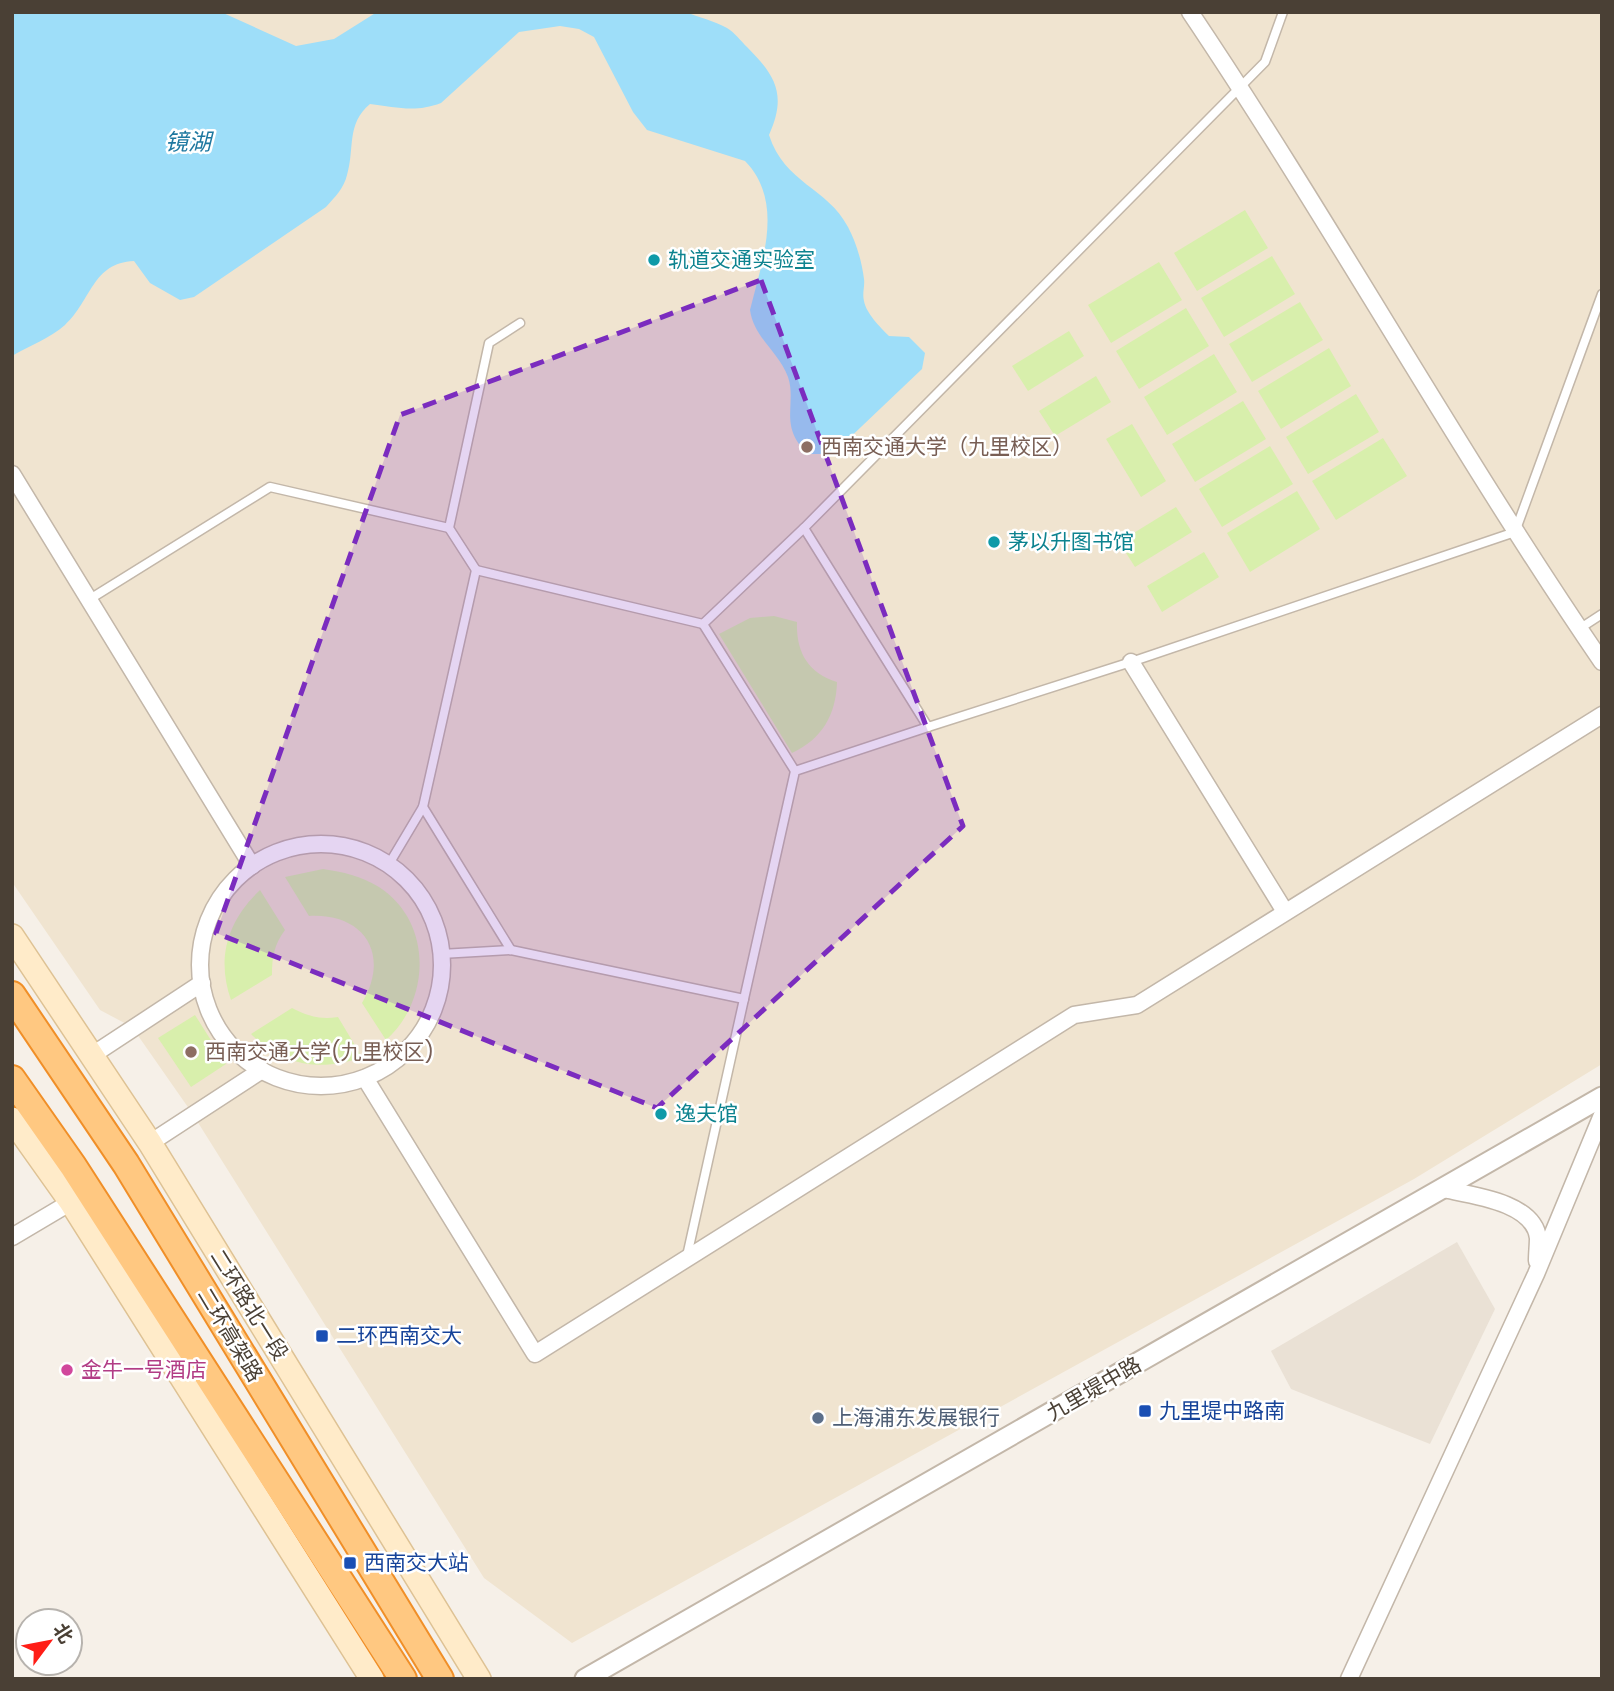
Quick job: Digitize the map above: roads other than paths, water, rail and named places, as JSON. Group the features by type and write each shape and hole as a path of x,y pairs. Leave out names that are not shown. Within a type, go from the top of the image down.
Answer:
{"highway":[{"name":"二环高架路","path":"12,995 126,1164 440,1679"},
{"name":"二环高架路","path":"12,1079 80,1177 403,1679"}],"main road":[{"name":"二环路北一段","path":"12,936 94,1054 150,1143 479,1679"},
{"path":"12,1119 71,1202 372,1679"}],"street":[{"path":"1190,12 1239,85 1515,531 1602,662"},
{"path":"12,474 252,866"},
{"path":"1130,662 1284,911"},
{"path":"365,1078 535,1354 1074,1015 1137,1004 1602,715"},
{"path":"309,844 351,847 389,864 419,894 437,928 443,965 437,1003 420,1037 393,1064 365,1078 322,1087 284,1081 250,1064 221,1034 203,996 200,954 210,913 234,879 252,866 269,855 309,844"},
{"path":"94,1054 202,982"},
{"path":"150,1143 262,1070"},
{"name":"九里堤中路","path":"586,1679 1602,1097"},
{"path":"1349,1679 1536,1274 1602,1115"},
{"path":"1443,1189 1495,1199 1526,1217 1538,1236 1536,1274"},
{"path":"12,1237 71,1202"}],"lane":[{"path":"703,624 803,528 1239,85 1265,62 1283,12"},
{"path":"795,771 1130,662 1515,531 1602,294"},
{"path":"449,528 489,343 520,323"},
{"path":"90,599 270,487 449,528 476,570 703,624 795,771 686,1261"},
{"path":"803,528 928,727"},
{"path":"389,864 423,807 476,570"},
{"path":"1579,629 1602,614"},
{"path":"423,807 511,950"},
{"path":"441,954 511,950 744,999"}],"water":[{"name":"镜湖","path":"12,12 221,12 296,46 334,39 377,12 685,12 712,21 735,34 765,67 776,87 778,97 769,135 776,151 795,175 829,203 848,227 862,266 863,298 867,310 889,336 909,337 925,353 922,369 841,446 829,454 808,454 793,434 788,377 756,329 750,310 767,232 764,195 757,177 745,161 647,130 633,112 594,37 579,29 560,26 519,32 441,103 414,109 370,104 362,112 354,128 346,180 326,207 194,297 180,300 150,283 134,261 120,263 101,276 65,325 12,356"}],"place":[{"name":"轨道交通实验室","path":"654,260"},
{"name":"西南交通大学（九里校区）","path":"807,447"},
{"name":"茅以升图书馆","path":"994,542"},
{"name":"西南交通大学(九里校区)","path":"191,1052"},
{"name":"逸夫馆","path":"661,1114"},
{"name":"二环西南交大","path":"322,1336"},
{"name":"金牛一号酒店","path":"67,1370"},
{"name":"九里堤中路南","path":"1145,1411"},
{"name":"上海浦东发展银行","path":"818,1418"},
{"name":"西南交大站","path":"350,1563"}]}
